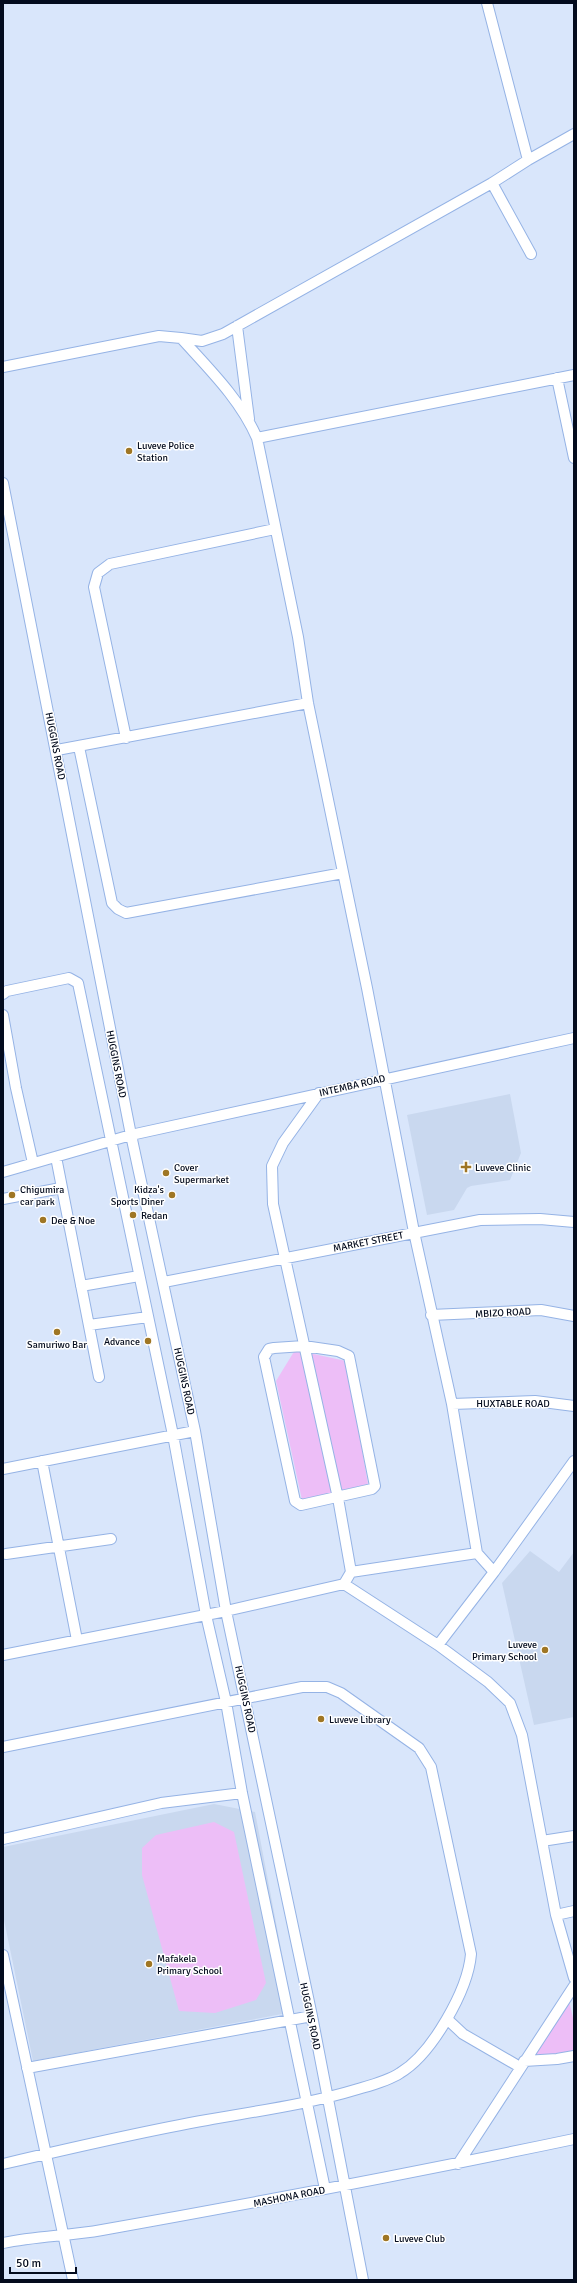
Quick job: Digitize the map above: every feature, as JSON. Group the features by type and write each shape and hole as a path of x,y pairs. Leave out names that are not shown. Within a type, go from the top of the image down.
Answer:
{"street":[{"path":"487,3 528,160"},
{"path":"3,367 159,336 202,341 224,334 492,183 528,160 574,134"},
{"path":"492,183 531,254"},
{"path":"237,326 249,418 257,438 298,637 308,703 385,1078 414,1232 431,1315 452,1404 477,1553 494,1572"},
{"path":"181,338 224,386 249,418"},
{"path":"257,438 574,375"},
{"path":"558,378 574,458"},
{"name":"HUGGINS ROAD","path":"3,483 57,750 131,1135 195,1431 226,1611 246,1698 312,2016 363,2280"},
{"path":"126,738 94,587 98,574 110,564 275,529"},
{"path":"57,750 308,703"},
{"path":"79,747 112,903 126,913 343,873"},
{"path":"3,994 7,991 69,978 77,981 173,1435 206,1615 226,1702 242,1793 289,2020 308,2102 325,2189"},
{"path":"3,1015 16,1088 33,1163"},
{"name":"INTEMBA ROAD","path":"3,1172 131,1135 385,1078 574,1038"},
{"path":"319,1093 283,1143 272,1166 273,1204 338,1498 351,1572 344,1584"},
{"path":"56,1157 99,1377"},
{"path":"3,1199 61,1188"},
{"name":"MARKET STREET","path":"164,1282 285,1257 480,1220 540,1219 574,1222"},
{"path":"81,1286 139,1276"},
{"name":"MBIZO ROAD","path":"431,1315 541,1310 574,1316"},
{"path":"89,1324 148,1317"},
{"path":"304,1346 338,1351 349,1356 375,1486 372,1489 338,1498 301,1505 295,1501 264,1357 269,1349 304,1346"},
{"name":"HUXTABLE ROAD","path":"452,1404 535,1401 574,1406"},
{"path":"3,1469 195,1431"},
{"path":"438,1645 494,1572 574,1460"},
{"path":"42,1461 77,1640"},
{"path":"6,1554 59,1548 111,1539"},
{"path":"351,1572 477,1553"},
{"path":"3,1655 226,1611 344,1584 438,1645 488,1682 510,1703 522,1735 556,1915 574,1978"},
{"path":"3,1747 302,1687 327,1687 341,1693 419,1748 427,1758 431,1767 471,1954 469,1969 464,1986 447,2020 416,2061 408,2068 375,2084 328,2098 188,2123 3,2164"},
{"path":"3,1839 161,1803 242,1793"},
{"path":"542,1841 574,1836"},
{"path":"556,1915 574,1911"},
{"path":"3,1955 73,2280"},
{"path":"458,2164 574,1986"},
{"path":"27,2068 312,2016"},
{"path":"447,2020 463,2034 522,2064 574,2056"},
{"name":"MASHONA ROAD","path":"3,2243 28,2238 63,2236 325,2189 574,2140"}],"shaded area":[{"name":"Luveve Clinic","path":"510,1094 521,1153 510,1180 471,1186 467,1188 454,1210 427,1215 407,1115"},
{"path":"295,1350 346,1361 368,1484 302,1500 276,1381"},
{"name":"Luveve Primary School","path":"530,1551 559,1572 574,1552 574,1717 534,1725 502,1583"},
{"name":"Mafakela Primary School","path":"214,1804 255,1812 293,2012 33,2061 3,1915 3,1847"},
{"path":"214,1822 234,1832 266,1983 256,2000 215,2013 179,2011 142,1875 142,1848 156,1835"},
{"path":"569,2001 574,2022 574,2052 530,2058"}],"place":[{"name":"Luveve Police Station","path":"129,451"},
{"name":"Luveve Clinic","path":"466,1167"},
{"name":"Cover Supermarket","path":"166,1173"},
{"name":"Chigumira car park","path":"12,1195"},
{"name":"Kidza's Sports Diner","path":"172,1195"},
{"name":"Redan","path":"133,1215"},
{"name":"Dee & Noe","path":"43,1220"},
{"name":"Samuriwo Bar","path":"57,1332"},
{"name":"Advance","path":"148,1341"},
{"name":"Luveve Primary School","path":"545,1650"},
{"name":"Luveve Library","path":"321,1719"},
{"name":"Mafakela Primary School","path":"149,1964"},
{"name":"Luveve Club","path":"386,2238"}]}
